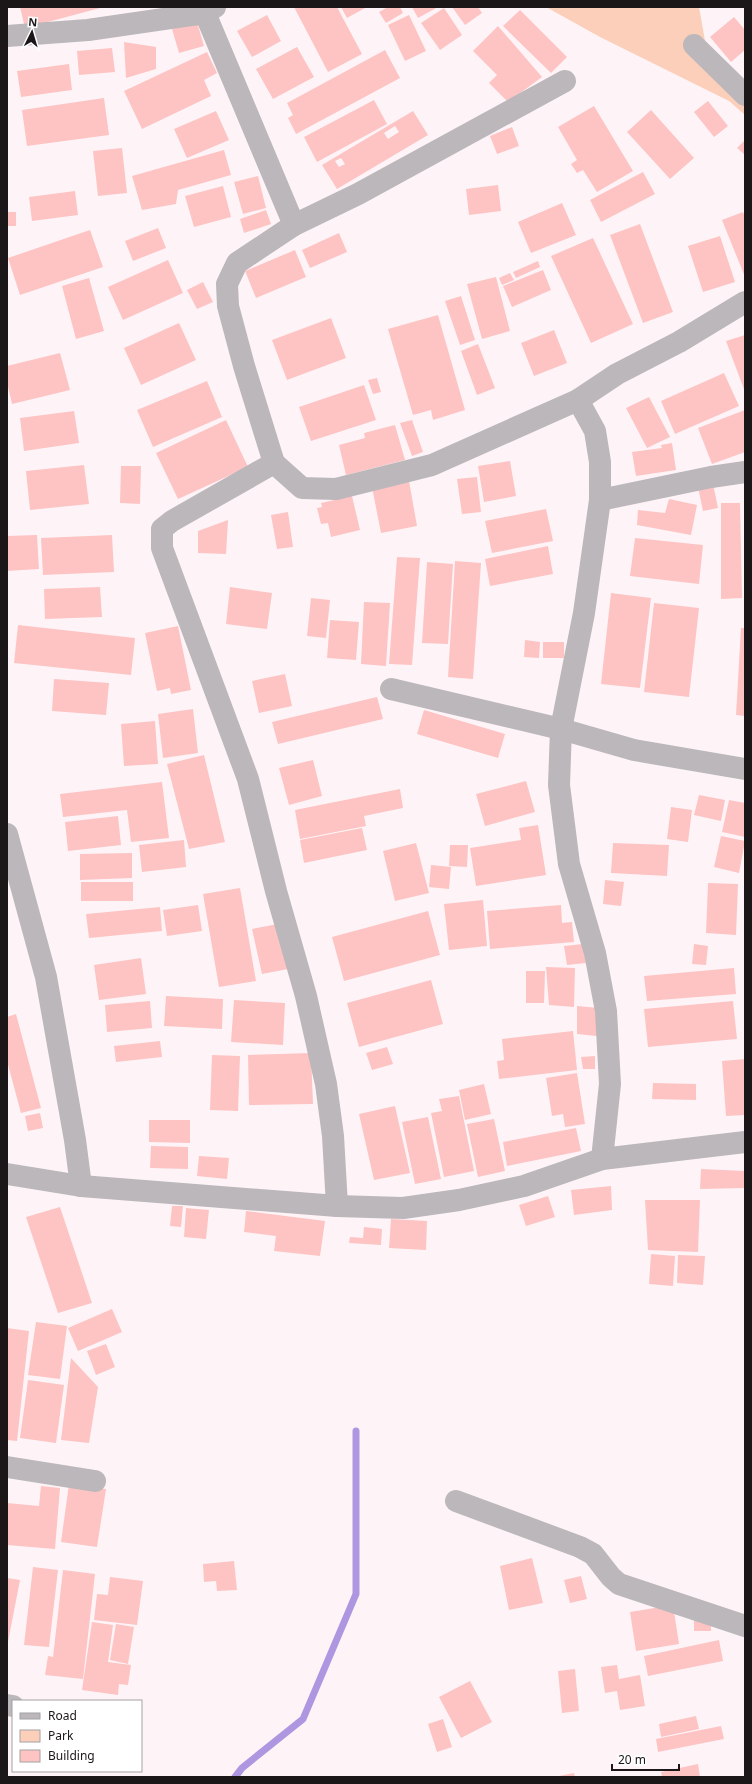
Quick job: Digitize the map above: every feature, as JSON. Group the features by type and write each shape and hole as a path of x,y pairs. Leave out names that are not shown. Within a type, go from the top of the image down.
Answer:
{"street":[{"path":"7,36 88,30 210,10 294,225"},
{"path":"694,44 745,95"},
{"path":"565,81 358,194 294,225 237,263 227,284 228,306 246,373 274,463 302,488 336,489 382,479 432,465 578,400 617,374 679,342 745,302"},
{"path":"578,400 596,431 600,462 600,500 584,613 561,729 559,785 569,864 595,953 606,1010 609,1042 610,1084 602,1159"},
{"path":"274,463 172,521 162,529 162,548 248,779 276,891 306,996 326,1084 333,1136 337,1206"},
{"path":"600,500 711,477 745,472"},
{"path":"391,690 561,729 634,750 745,769"},
{"path":"7,834 46,977 75,1140 81,1186"},
{"path":"7,1174 81,1186 337,1206 403,1208 459,1200 524,1186 602,1159 745,1142"},
{"path":"7,1467 95,1481"},
{"path":"456,1501 580,1546 593,1554 610,1577 619,1584 745,1626"}],"green space":[{"path":"546,7 699,7 709,63 745,94 745,115 729,101 600,37"}],"building":[{"path":"20,7 104,7 25,28"},
{"path":"294,7 337,7 362,54 328,72"},
{"path":"341,7 367,7 347,18"},
{"path":"388,7 400,7 403,13 386,23 379,12"},
{"path":"412,7 438,7 418,18"},
{"path":"452,7 478,7 482,13 465,25"},
{"path":"444,8 462,35 440,50 421,23"},
{"path":"520,10 567,57 551,73 503,26"},
{"path":"267,15 281,41 252,57 237,31"},
{"path":"409,15 426,51 405,61 388,25"},
{"path":"734,17 745,30 745,50 731,62 710,37"},
{"path":"197,22 204,46 179,53 172,29"},
{"path":"498,26 542,77 508,102 489,83 497,75 473,51"},
{"path":"124,42 156,47 156,69 126,78"},
{"path":"297,47 314,77 273,99 256,69"},
{"path":"112,48 115,72 79,75 77,51"},
{"path":"385,50 400,78 296,134 288,118 293,115 287,103"},
{"path":"207,52 217,73 204,80 211,96 142,129 124,91"},
{"path":"69,64 72,90 21,97 17,71"},
{"path":"104,98 109,135 27,146 22,110"},
{"path":"374,100 387,124 317,162 304,137"},
{"path":"708,101 728,126 714,137 694,112"},
{"path":"594,106 633,171 597,192 583,170 577,173 571,164 577,160 558,127"},
{"path":"651,110 694,158 670,179 627,132"},
{"path":"216,111 229,140 187,158 174,129"},
{"path":"413,111 428,135 337,189 322,165","holes":["395,126 399,132 388,139 384,133","341,158 345,164 339,167 335,161"]},
{"path":"512,127 519,146 497,154 490,136"},
{"path":"745,140 745,155 737,148"},
{"path":"122,148 127,193 98,196 93,151"},
{"path":"224,150 231,175 178,190 176,204 142,210 132,176"},
{"path":"643,172 655,194 601,222 590,200"},
{"path":"258,176 266,208 243,214 234,182"},
{"path":"498,185 501,211 469,215 466,189"},
{"path":"223,186 231,217 194,227 185,196"},
{"path":"75,191 78,215 32,221 29,197"},
{"path":"562,203 576,235 531,253 518,222"},
{"path":"266,210 271,224 244,233 240,219"},
{"path":"7,212 16,212 16,226 7,226"},
{"path":"743,212 745,217 745,277 722,220"},
{"path":"640,224 673,312 643,323 610,235"},
{"path":"158,228 166,248 133,261 125,241"},
{"path":"90,230 103,267 20,295 8,258"},
{"path":"339,233 347,252 310,268 302,250"},
{"path":"720,236 735,282 703,292 688,246"},
{"path":"593,238 633,324 591,343 551,256"},
{"path":"295,250 306,277 256,298 245,271"},
{"path":"168,260 183,293 123,320 108,287"},
{"path":"538,261 540,267 516,278 513,272"},
{"path":"543,270 551,290 512,307 503,286"},
{"path":"510,273 514,280 502,285 499,278"},
{"path":"496,277 510,331 482,339 467,284"},
{"path":"89,278 104,331 76,339 62,286"},
{"path":"203,282 213,302 197,309 187,290"},
{"path":"461,296 475,340 460,345 445,301"},
{"path":"438,315 465,410 433,420 431,410 413,415 388,329"},
{"path":"331,318 346,358 287,380 272,340"},
{"path":"179,323 196,360 141,385 124,348"},
{"path":"554,330 567,363 534,376 521,343"},
{"path":"745,335 745,392 726,341"},
{"path":"478,344 495,388 477,395 461,351"},
{"path":"60,353 70,390 12,404 7,382 7,366"},
{"path":"724,373 739,406 675,434 661,401"},
{"path":"377,378 381,392 373,394 368,380"},
{"path":"207,381 222,417 153,447 137,410"},
{"path":"364,385 376,420 311,441 299,407"},
{"path":"649,397 670,437 647,448 626,408"},
{"path":"745,410 745,452 712,464 698,428"},
{"path":"74,411 79,443 24,451 20,418"},
{"path":"226,420 248,467 178,499 156,453"},
{"path":"412,420 423,452 412,456 400,423"},
{"path":"395,425 405,460 346,475 339,445 365,438 364,433"},
{"path":"672,443 676,470 636,476 632,452 662,448 661,445"},
{"path":"510,461 516,496 484,502 478,466"},
{"path":"84,465 89,504 30,510 26,471"},
{"path":"121,466 141,466 140,504 120,503"},
{"path":"477,477 481,512 462,514 457,479"},
{"path":"409,481 417,526 381,533 372,487"},
{"path":"713,484 718,508 703,511 698,487"},
{"path":"352,496 360,530 331,537 328,523 321,524 317,508 322,507 321,503"},
{"path":"669,499 697,505 691,535 637,525 638,510 665,513"},
{"path":"721,503 740,503 742,598 721,599"},
{"path":"546,509 553,541 492,553 485,521"},
{"path":"288,512 293,547 277,549 271,515"},
{"path":"228,520 226,554 198,553 198,531"},
{"path":"37,535 39,569 7,571 7,536"},
{"path":"112,535 114,572 43,575 41,538"},
{"path":"635,538 703,545 699,584 630,576"},
{"path":"548,546 553,574 490,586 485,559"},
{"path":"397,557 420,558 412,665 389,664"},
{"path":"455,561 481,563 473,679 448,677"},
{"path":"427,562 453,564 448,644 422,643"},
{"path":"100,587 102,617 45,619 44,589"},
{"path":"230,587 272,593 267,629 226,624"},
{"path":"611,593 651,598 640,688 601,684"},
{"path":"311,598 330,600 326,638 307,636"},
{"path":"364,602 390,603 386,666 361,664"},
{"path":"654,603 699,608 689,697 644,692"},
{"path":"330,620 359,622 356,660 327,658"},
{"path":"18,625 135,638 131,675 14,663"},
{"path":"178,626 191,690 171,694 170,688 157,691 145,633"},
{"path":"741,628 745,628 745,716 736,715"},
{"path":"525,640 540,642 539,658 524,657"},
{"path":"543,642 564,642 564,658 543,658"},
{"path":"285,674 292,706 259,713 252,681"},
{"path":"54,679 109,683 106,715 52,711"},
{"path":"377,697 383,719 278,744 272,722"},
{"path":"193,709 198,753 163,758 158,714"},
{"path":"424,710 505,734 498,758 417,734"},
{"path":"155,721 158,764 124,766 121,724"},
{"path":"204,755 225,842 189,849 167,764"},
{"path":"313,760 322,796 289,805 279,768"},
{"path":"526,781 535,812 485,826 476,794"},
{"path":"162,782 169,838 131,842 127,810 63,817 60,794"},
{"path":"400,789 403,808 364,816 366,826 300,839 295,810"},
{"path":"699,795 725,800 721,821 694,815"},
{"path":"729,800 745,803 745,837 722,832"},
{"path":"671,807 692,810 688,842 667,839"},
{"path":"118,816 121,845 68,851 65,822"},
{"path":"538,825 546,875 476,886 470,848 521,840 519,828"},
{"path":"362,828 367,850 304,863 300,840"},
{"path":"721,836 745,841 739,873 714,867"},
{"path":"184,840 186,867 142,872 139,845"},
{"path":"416,843 429,893 395,901 383,851"},
{"path":"613,843 669,845 667,876 611,873"},
{"path":"450,845 468,845 467,867 449,866"},
{"path":"132,853 132,878 80,880 80,854"},
{"path":"431,865 451,867 449,889 429,887"},
{"path":"605,880 624,882 621,906 603,904"},
{"path":"81,882 133,882 133,901 81,901"},
{"path":"708,883 738,884 736,935 706,933"},
{"path":"240,888 256,981 219,987 203,894"},
{"path":"483,900 487,946 449,950 444,904"},
{"path":"198,905 202,931 167,936 163,910"},
{"path":"561,905 562,923 572,922 574,942 490,949 487,911"},
{"path":"160,907 162,931 89,938 86,914"},
{"path":"428,911 440,955 344,981 332,937"},
{"path":"278,924 288,969 262,974 252,929"},
{"path":"583,944 586,963 567,965 564,946"},
{"path":"694,944 708,946 706,965 692,964"},
{"path":"141,958 146,994 99,1000 94,965"},
{"path":"546,967 575,968 574,1007 549,1005"},
{"path":"734,968 736,994 647,1001 644,976"},
{"path":"526,971 545,971 544,1003 526,1003"},
{"path":"431,980 443,1024 359,1047 347,1003"},
{"path":"166,996 223,999 222,1029 164,1026"},
{"path":"234,1000 285,1003 283,1045 231,1042"},
{"path":"150,1001 152,1028 107,1032 105,1005"},
{"path":"733,1001 737,1039 648,1047 644,1009"},
{"path":"577,1006 599,1008 597,1036 577,1034"},
{"path":"16,1014 41,1108 21,1113 7,1061 7,1017"},
{"path":"573,1031 577,1070 499,1079 497,1061 504,1060 502,1039"},
{"path":"160,1041 162,1057 116,1062 114,1046"},
{"path":"387,1047 393,1064 372,1070 366,1053"},
{"path":"311,1053 313,1104 249,1105 248,1055"},
{"path":"212,1055 240,1056 238,1111 210,1110"},
{"path":"595,1056 595,1069 583,1069 581,1057"},
{"path":"745,1059 745,1115 726,1116 722,1061"},
{"path":"577,1073 585,1124 565,1127 563,1114 552,1116 546,1078"},
{"path":"653,1083 696,1084 696,1100 652,1099"},
{"path":"484,1084 491,1114 465,1120 459,1090"},
{"path":"459,1096 474,1171 444,1177 431,1113 442,1111 439,1099"},
{"path":"395,1106 410,1173 374,1180 359,1114"},
{"path":"40,1113 43,1128 28,1131 25,1116"},
{"path":"428,1117 441,1179 415,1184 402,1122"},
{"path":"494,1119 505,1171 478,1177 467,1124"},
{"path":"149,1120 190,1120 190,1143 149,1142"},
{"path":"576,1128 581,1151 507,1166 503,1142"},
{"path":"151,1146 188,1147 188,1169 150,1168"},
{"path":"199,1156 229,1158 227,1179 197,1176"},
{"path":"701,1169 745,1171 745,1188 700,1189"},
{"path":"611,1186 612,1210 574,1215 571,1190"},
{"path":"548,1196 555,1217 526,1226 519,1205"},
{"path":"645,1200 700,1200 698,1252 648,1250"},
{"path":"172,1206 183,1206 181,1227 170,1226"},
{"path":"60,1207 92,1303 58,1313 26,1217"},
{"path":"186,1208 209,1210 206,1239 184,1237"},
{"path":"246,1211 325,1221 320,1256 274,1251 276,1236 244,1232"},
{"path":"391,1219 427,1221 426,1250 389,1248"},
{"path":"364,1227 382,1229 381,1245 349,1243 350,1237 363,1238"},
{"path":"651,1254 675,1256 673,1286 649,1284"},
{"path":"678,1255 705,1256 703,1285 677,1283"},
{"path":"112,1309 122,1332 78,1351 68,1328"},
{"path":"36,1322 67,1326 60,1379 28,1375"},
{"path":"7,1328 29,1331 17,1441 7,1440"},
{"path":"106,1344 115,1367 96,1375 87,1351"},
{"path":"71,1358 98,1387 89,1443 61,1440"},
{"path":"28,1380 64,1385 56,1443 20,1438"},
{"path":"69,1484 106,1489 97,1547 61,1542"},
{"path":"41,1486 60,1488 55,1549 7,1545 7,1503 39,1506"},
{"path":"532,1558 543,1603 509,1610 500,1566"},
{"path":"234,1561 237,1590 217,1591 216,1581 204,1582 203,1564"},
{"path":"33,1567 58,1570 49,1647 24,1645"},
{"path":"63,1570 95,1574 83,1679 45,1675 48,1656 53,1657"},
{"path":"581,1576 587,1599 570,1603 564,1580"},
{"path":"110,1577 143,1581 137,1625 94,1620 97,1594 108,1595"},
{"path":"7,1578 20,1580 8,1642 7,1642"},
{"path":"673,1605 679,1644 636,1651 630,1612"},
{"path":"694,1620 711,1620 711,1631 694,1631"},
{"path":"92,1622 113,1625 108,1662 131,1665 128,1685 119,1684 118,1695 82,1690"},
{"path":"116,1624 134,1627 128,1664 110,1660"},
{"path":"719,1640 723,1661 648,1676 644,1656"},
{"path":"617,1665 619,1679 640,1675 645,1706 620,1710 617,1691 605,1693 601,1667"},
{"path":"575,1669 579,1711 562,1713 558,1671"},
{"path":"470,1681 492,1722 461,1738 439,1697"},
{"path":"696,1716 699,1729 661,1737 659,1724"},
{"path":"443,1719 452,1747 437,1752 428,1724"},
{"path":"721,1726 724,1739 658,1752 656,1739"},
{"path":"698,1764 700,1777 662,1777 661,1772"},
{"path":"574,1773 575,1777 559,1777 559,1776"}],"waterway":[{"path":"235,1777 242,1768 303,1719 356,1594 356,1431"}]}
